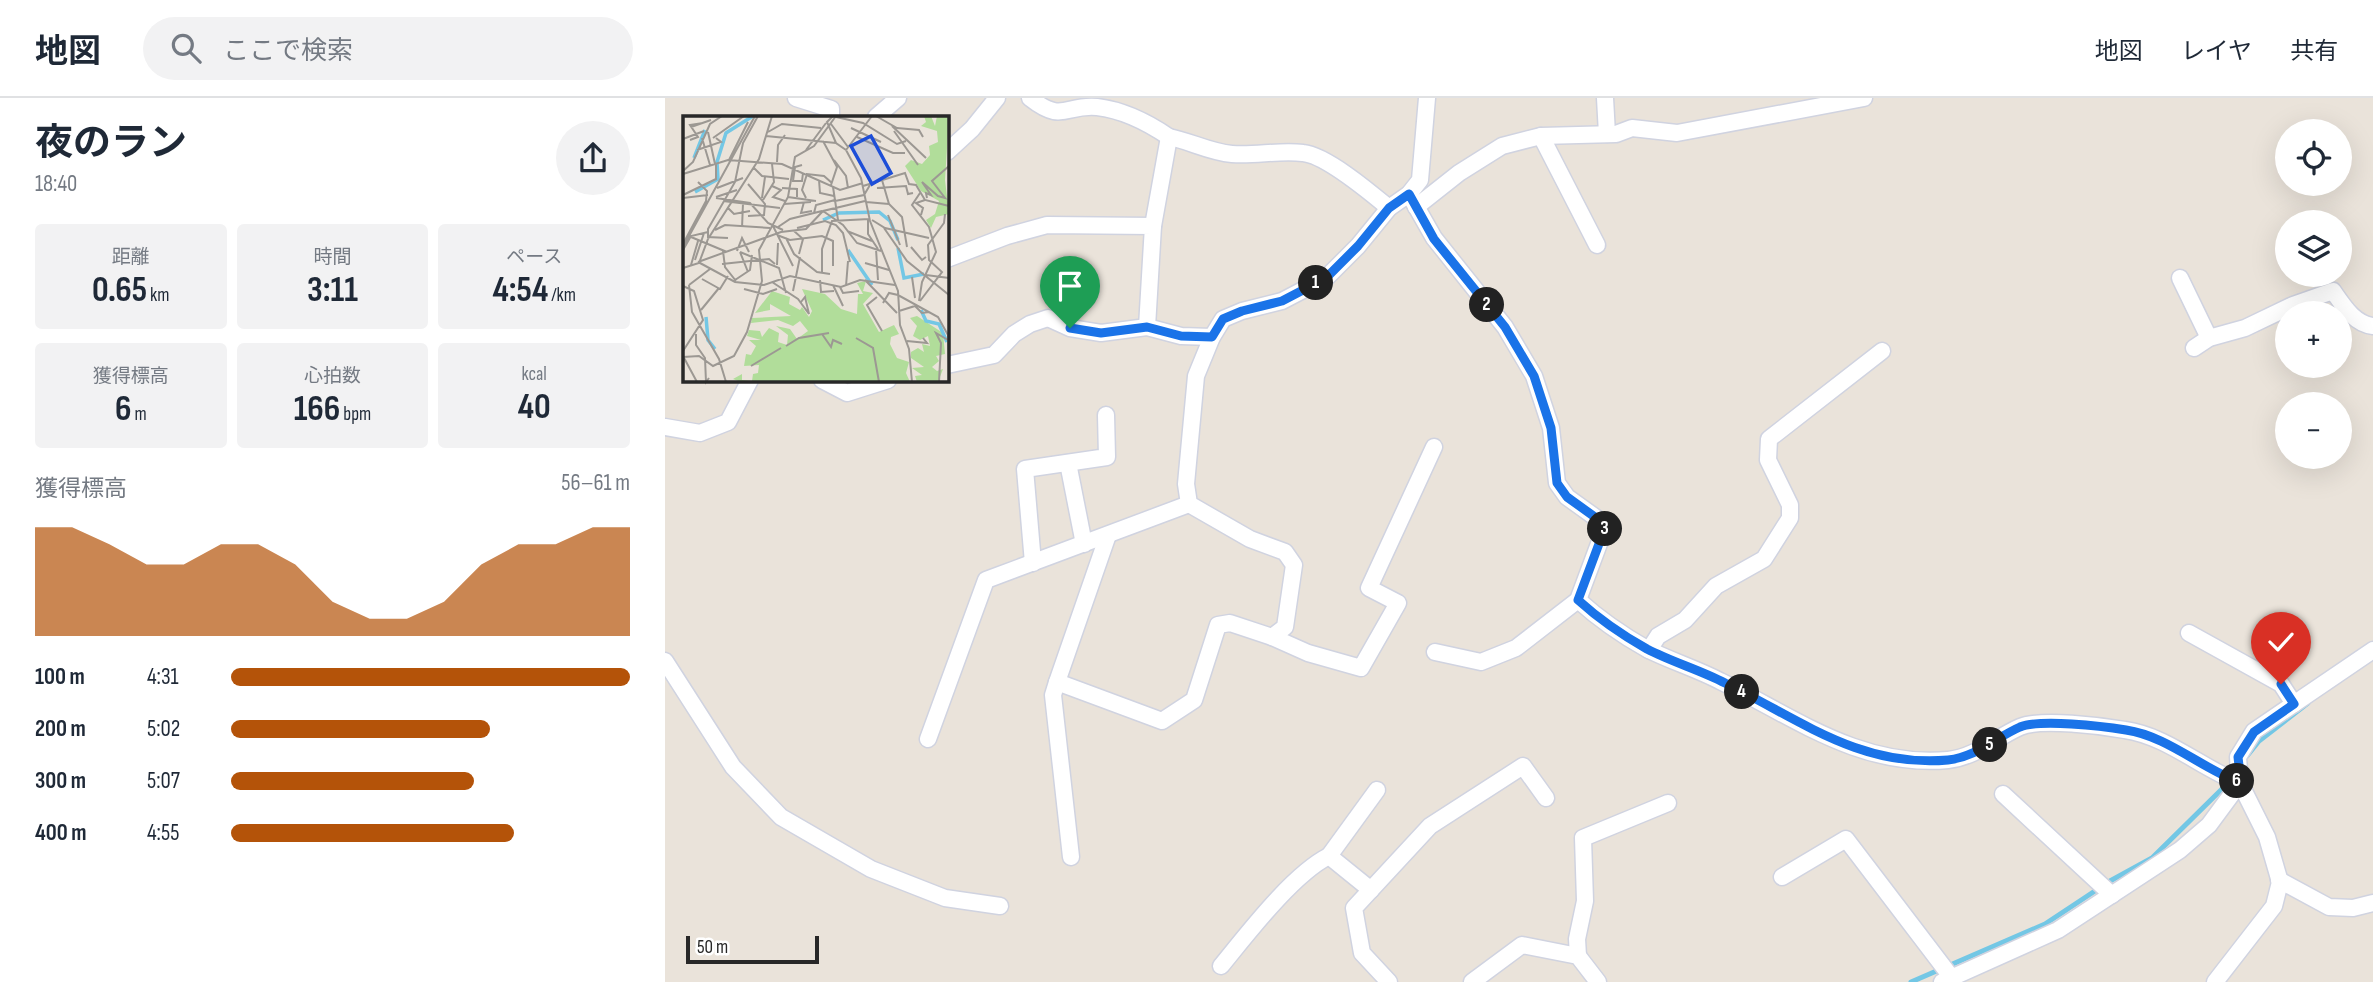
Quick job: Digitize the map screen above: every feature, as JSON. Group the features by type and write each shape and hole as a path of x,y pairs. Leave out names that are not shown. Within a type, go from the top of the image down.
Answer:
{"street":[{"path":"796,98 831,109 831,116"},
{"path":"877,116 898,98"},
{"path":"949,150 972,129 997,98"},
{"path":"1030,98 1042,107 1062,113 1083,106 1101,107 1132,116 1169,136 1210,150 1233,154 1305,153 1322,160 1366,188 1389,208"},
{"path":"1412,200 1420,180 1427,98"},
{"path":"1605,98 1607,134"},
{"path":"1189,504 1186,484 1196,376 1212,337 1223,319 1242,311 1282,301 1326,278 1358,246 1389,208 1412,200 1502,146 1541,136 1616,134 1632,128 1677,133 1864,98"},
{"path":"1147,327 1153,226 1169,136"},
{"path":"1541,136 1597,245"},
{"path":"1412,200 1434,239 1505,327 1534,376 1551,428 1557,483 1567,497 1606,525 1578,600 1516,648 1481,662 1435,652"},
{"path":"949,258 1007,236 1047,225 1153,226"},
{"path":"2180,278 2209,338"},
{"path":"2194,348 2209,338 2245,328 2293,304 2333,291 2353,317 2373,326"},
{"path":"949,365 994,355 1014,334 1030,324 1048,318 1070,328 1101,333 1147,327 1181,336 1212,337"},
{"path":"1649,650 1658,636 1685,620 1716,586 1764,559 1790,518 1790,505 1768,460 1769,439 1882,351"},
{"path":"665,427 699,433 728,422 749,382"},
{"path":"826,382 847,393 882,382"},
{"path":"1033,563 1025,469 1107,457 1106,415"},
{"path":"1057,682 1162,721 1194,700 1218,625 1230,623 1308,653 1360,668 1398,603 1369,588 1434,447"},
{"path":"1068,463 1084,544"},
{"path":"928,740 986,580 1189,504 1249,538 1285,552 1294,565 1285,627 1272,637"},
{"path":"1071,858 1053,695 1108,534"},
{"path":"1578,600 1603,622 1649,650 1695,668 1814,732 1862,751 1900,759 1949,760 1983,749 2021,726 2052,723 2146,733 2219,775 2241,783"},
{"path":"2189,633 2281,684 2294,704"},
{"path":"2215,982 2274,906 2279,880 2267,837 2241,783 2238,757 2254,732 2373,650"},
{"path":"665,661 733,767 781,817 871,869 945,898 1000,906"},
{"path":"1389,982 1362,953 1354,908 1430,827 1523,766 1546,798"},
{"path":"1782,877 1846,839 1947,980 2058,930 2180,850 2209,825 2241,783"},
{"path":"1221,966 1269,908 1318,862 1329,856 1377,790"},
{"path":"2003,794 2112,895"},
{"path":"1598,982 1578,956 1577,939 1584,901 1583,838 1668,803"},
{"path":"1329,856 1371,890"},
{"path":"2279,880 2329,907 2353,908 2373,904"},
{"path":"1472,982 1522,946 1578,956"}],"waterway":[{"path":"2247,756 2259,741 2308,703"},
{"path":"1911,982 2045,924 2110,881 2152,858 2223,788"}],"route":[{"path":"1070,328 1101,333 1147,327 1181,336 1212,337 1223,319 1242,311 1282,301 1326,278 1358,246 1389,208 1409,194 1434,239 1505,327 1534,376 1551,428 1557,483 1567,497 1606,525 1578,600 1603,622 1649,650 1695,668 1814,732 1862,751 1900,759 1949,760 1983,749 2021,726 2052,723 2146,733 2219,775 2241,783 2238,757 2254,732 2294,704 2281,684"}]}
